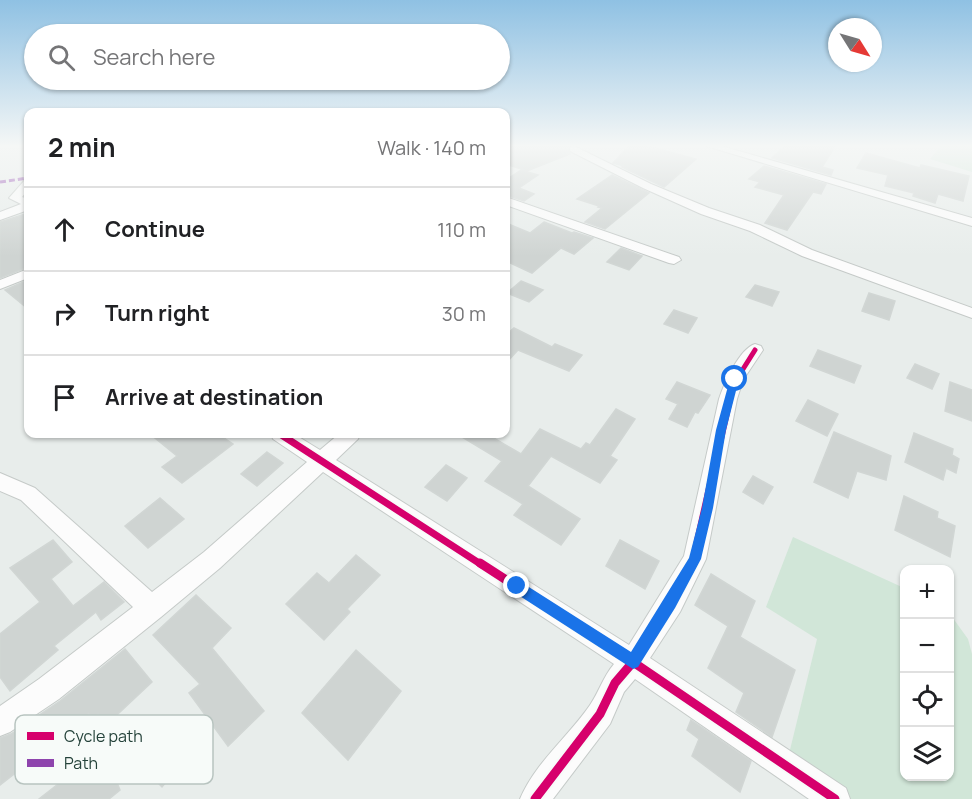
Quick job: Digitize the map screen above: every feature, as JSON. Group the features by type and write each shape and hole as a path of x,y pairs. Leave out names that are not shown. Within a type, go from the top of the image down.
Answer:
{"street":[{"path":"640,182 705,211 755,228 807,253 972,313"},
{"path":"836,182 972,222"},
{"path":"24,188 15,198 24,203"},
{"path":"510,202 674,260"},
{"path":"0,216 24,207"},
{"path":"0,285 24,275"},
{"path":"535,799 600,714 615,683 633,662 671,603 695,559 728,399 735,379 756,350"},
{"path":"286,438 633,662 835,799"},
{"path":"0,722 49,689 212,560 320,459 346,438"},
{"path":"0,482 28,494 153,608"}],"green space":[{"path":"793,537 900,586 900,781 954,781 954,620 968,639 972,654 972,799 848,799 788,758 817,639 766,607"}],"building":[{"path":"510,182 527,182 519,188 534,194 524,201 510,196"},
{"path":"601,182 627,182 649,193 605,229 585,222 602,208 577,199"},
{"path":"654,182 669,182 664,187"},
{"path":"760,182 826,184 821,194 813,192 787,230 765,223 784,195 755,187"},
{"path":"886,182 967,182 963,201 938,194 935,203 913,196 914,193 885,186"},
{"path":"24,214 24,269 0,278 0,222"},
{"path":"544,222 593,238 574,254 561,248 532,273 510,263 510,225 530,233"},
{"path":"621,248 642,256 629,270 607,262"},
{"path":"521,281 543,290 529,302 510,294 510,290"},
{"path":"24,282 24,306 5,290"},
{"path":"755,285 779,292 772,306 746,297"},
{"path":"869,293 895,301 889,320 862,311"},
{"path":"674,310 697,318 688,333 664,324"},
{"path":"514,328 552,347 555,344 582,355 569,371 518,350 510,359 510,332"},
{"path":"818,350 861,366 854,383 810,366"},
{"path":"915,364 939,374 932,389 907,378"},
{"path":"677,382 710,395 698,413 695,412 687,427 669,419 678,404 666,399"},
{"path":"950,382 972,390 972,421 945,411"},
{"path":"808,400 838,414 827,436 796,421"},
{"path":"616,409 635,419 610,456 617,460 600,483 551,456 528,486 580,519 561,545 514,515 523,504 485,481 502,461 464,438 494,438 521,454 540,429 581,449 586,443 590,445"},
{"path":"834,432 891,456 886,480 857,471 848,498 814,482"},
{"path":"914,433 953,449 952,455 959,459 956,473 946,468 943,480 905,462"},
{"path":"155,438 224,438 233,444 182,483 162,467 177,456"},
{"path":"267,452 283,463 257,486 241,474"},
{"path":"446,465 467,478 447,501 425,487"},
{"path":"753,476 773,487 763,504 743,492"},
{"path":"904,496 938,512 937,518 955,526 950,557 895,530"},
{"path":"160,498 184,519 148,548 125,526"},
{"path":"53,540 72,562 51,579 73,606 104,582 124,602 101,620 96,612 54,646 58,650 10,691 0,677 0,634 40,602 10,568"},
{"path":"620,540 659,561 645,589 606,566"},
{"path":"356,555 380,575 347,609 350,612 324,640 286,604 317,573 329,583"},
{"path":"711,574 755,601 740,637 795,670 772,737 736,712 744,693 708,668 728,626 695,605"},
{"path":"196,595 231,628 212,648 264,711 228,746 213,726 213,715 205,715 189,693 200,684 153,635"},
{"path":"125,649 152,682 117,715 90,715 88,713 89,715 39,715"},
{"path":"356,650 401,691 348,760 302,713"},
{"path":"691,720 751,761 740,792 692,756 699,739 687,730"},
{"path":"15,731 15,773 0,785 0,738"},
{"path":"58,784 118,784 120,790 109,799 39,799"}],"cycle path":[{"path":"535,799 600,714 615,683 633,662 671,603 695,559 728,399 735,379 755,350"},
{"path":"286,438 633,662 835,799"}],"route":[{"path":"517,586 633,662 671,603 695,559 721,430 735,379"}]}
